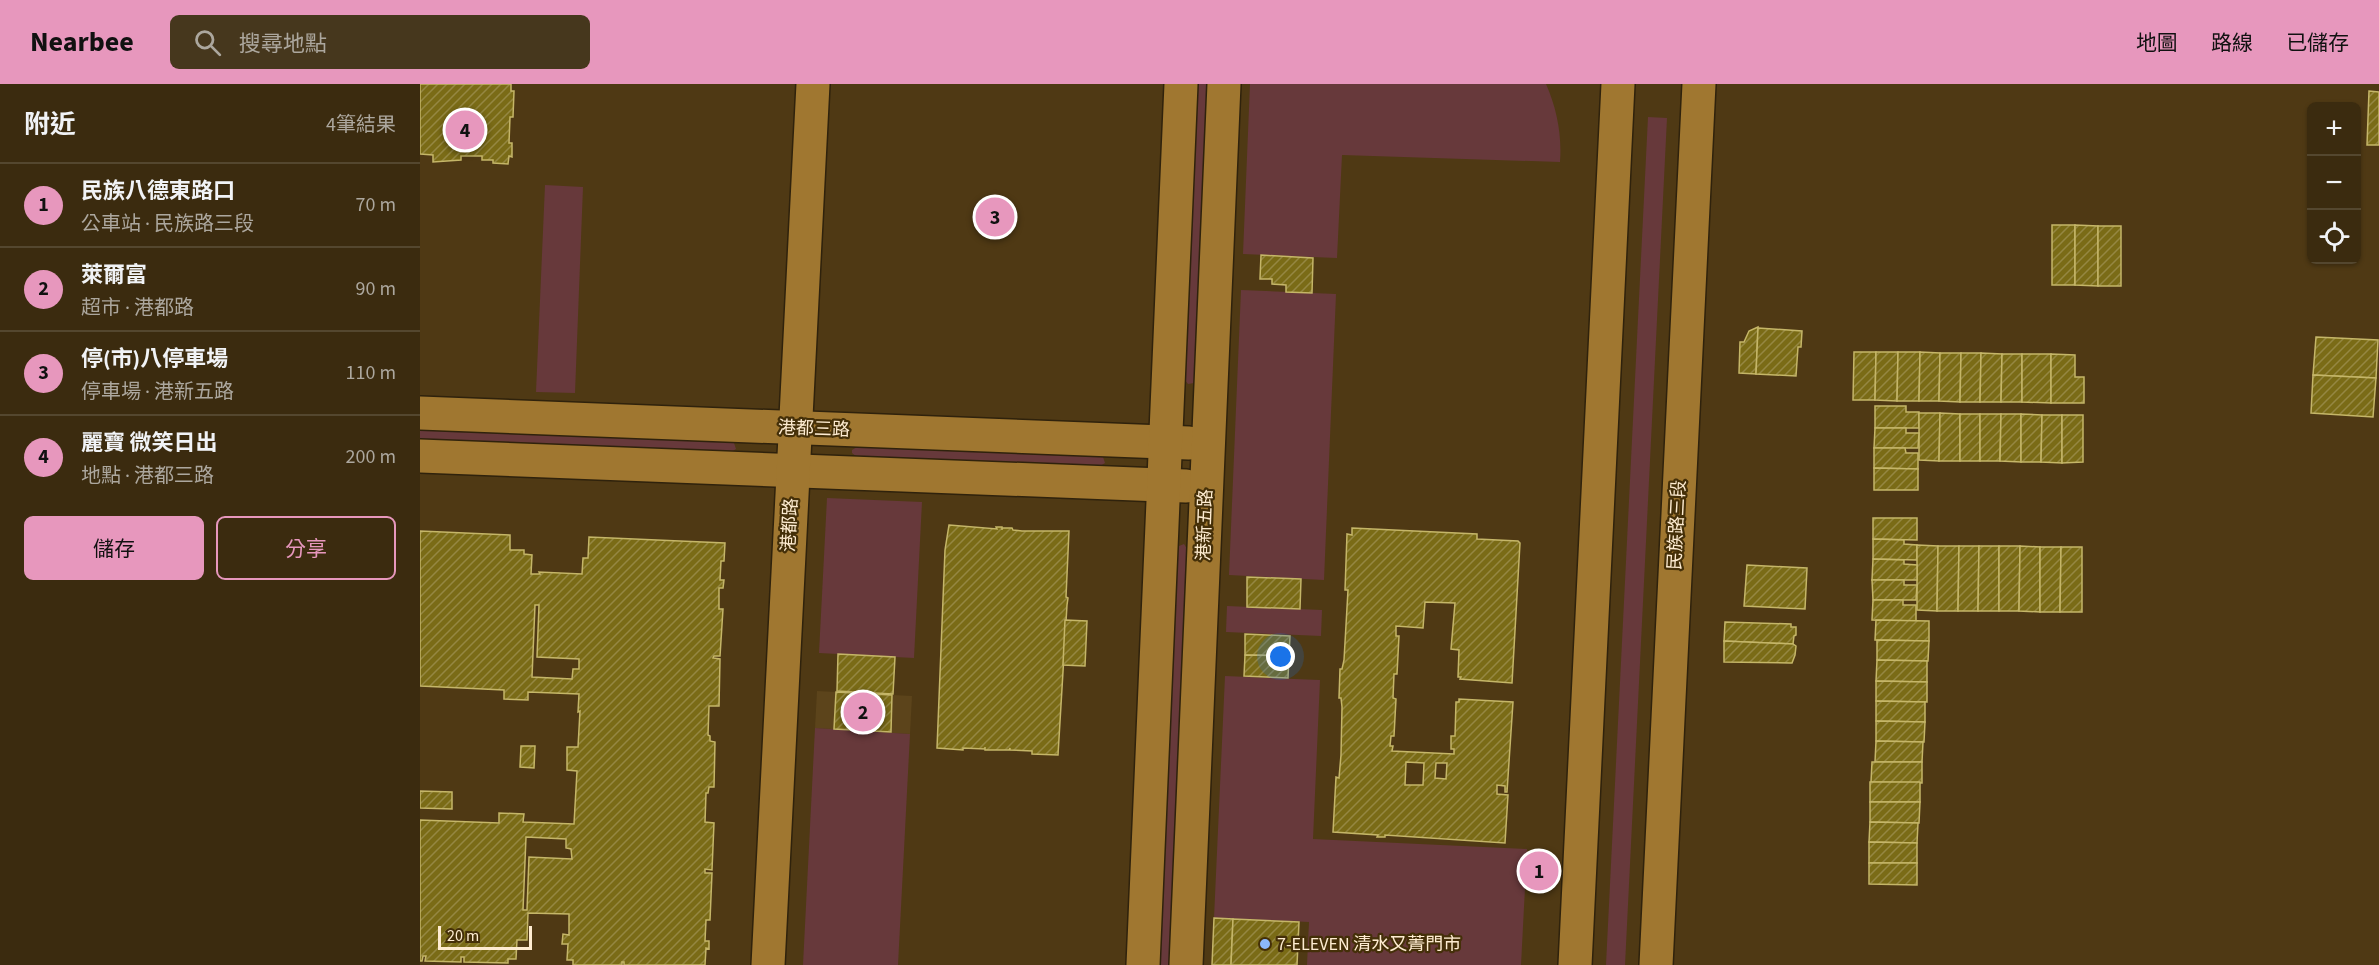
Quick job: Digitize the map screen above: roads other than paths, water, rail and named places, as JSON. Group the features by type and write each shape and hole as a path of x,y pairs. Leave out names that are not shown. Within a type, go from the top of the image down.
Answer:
{"street":[{"name":"港都路","path":"768,965 813,84"},
{"path":"1143,965 1181,84"},
{"name":"港新五路","path":"1186,965 1224,84"},
{"path":"1575,965 1618,84"},
{"name":"民族路三段","path":"1656,965 1699,84"},
{"name":"港都三路","path":"420,413 1208,444"},
{"path":"420,456 1206,487"}],"place":[{"name":"麗寶 微笑日出","path":"465,130"},
{"name":"停(市)八停車場","path":"995,217"},
{"name":"萊爾富","path":"863,712"},
{"name":"民族八德東路口","path":"1539,871"},
{"name":"7-ELEVEN 清水又菁門市","path":"1265,944"}]}
